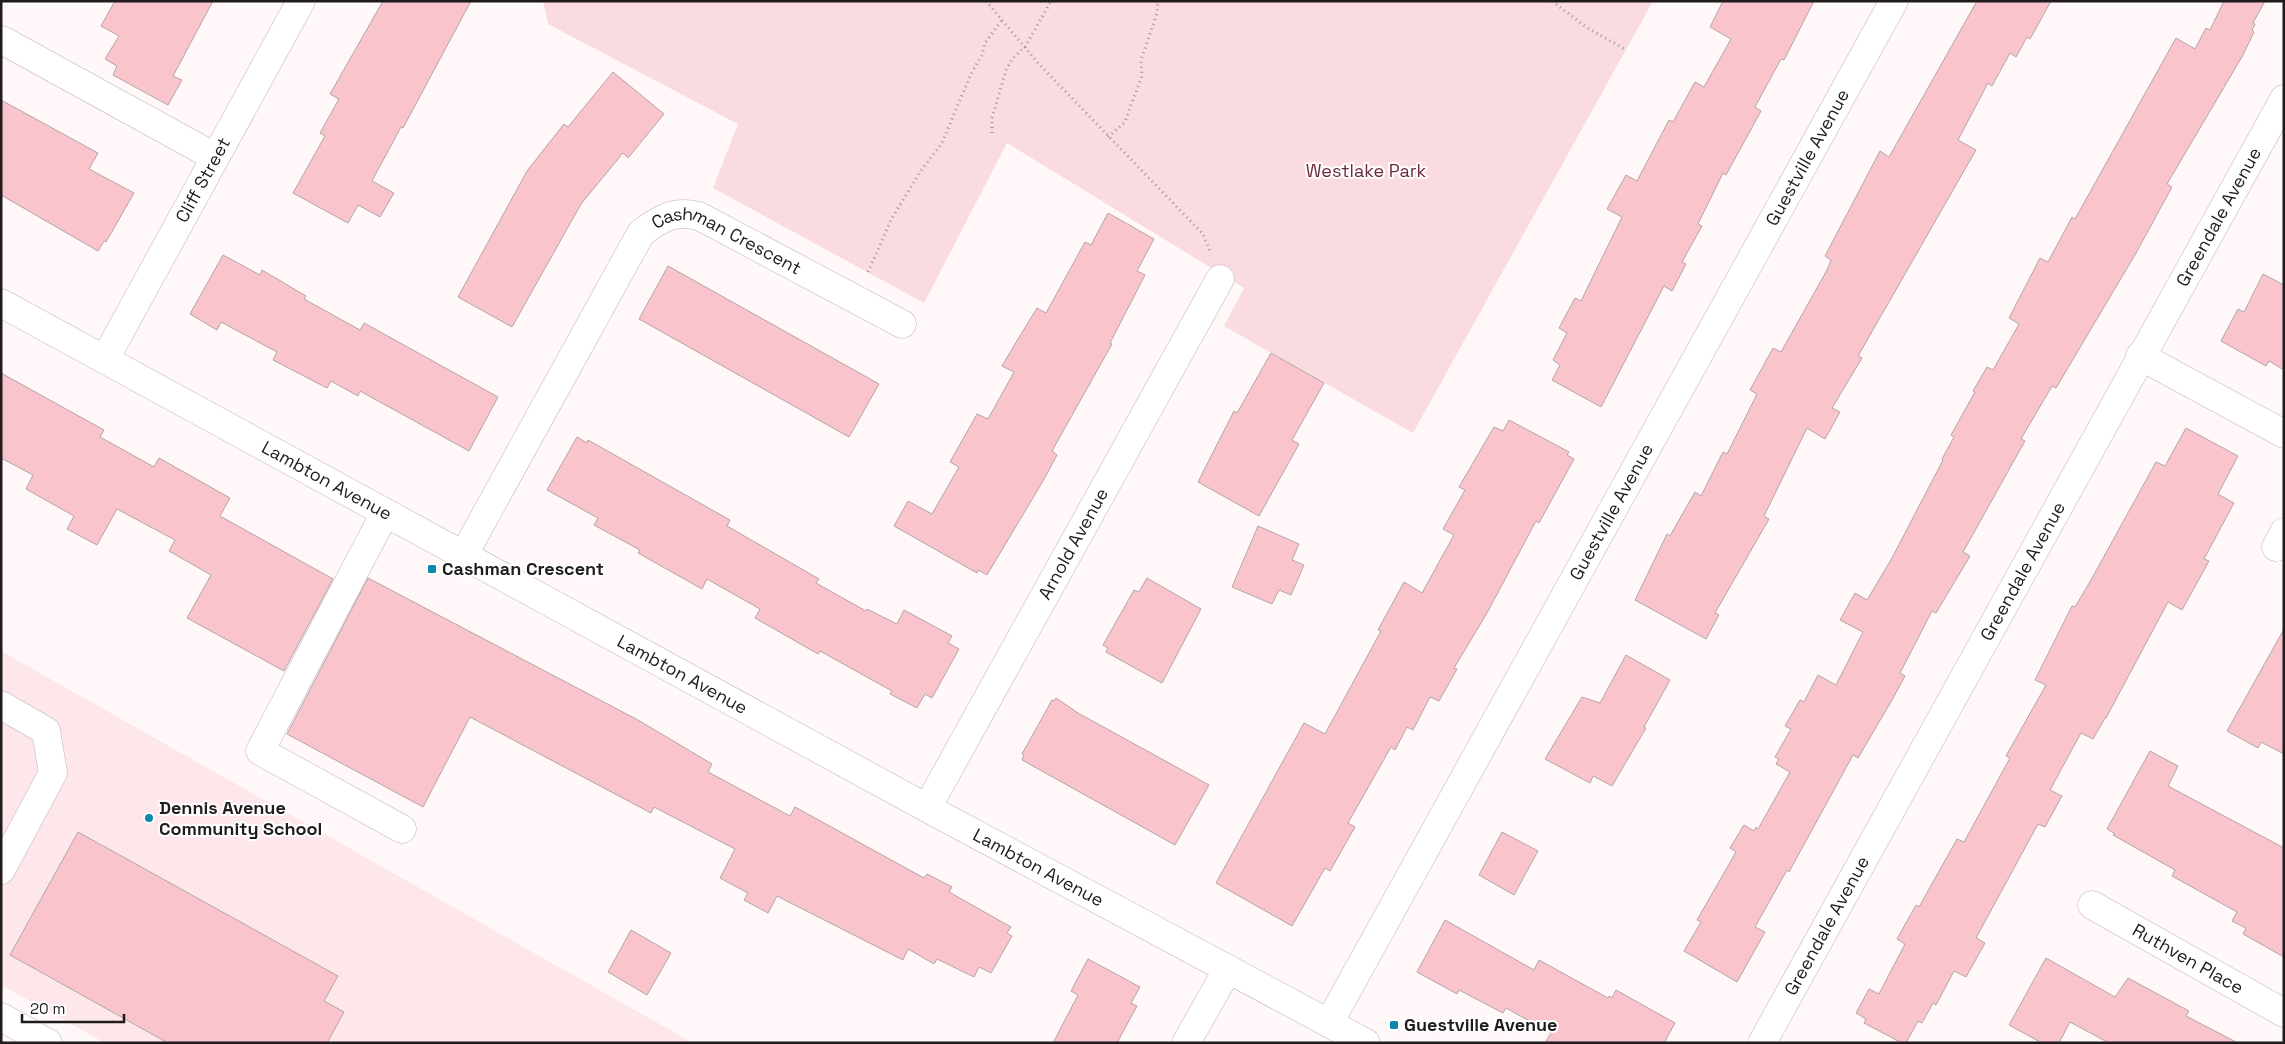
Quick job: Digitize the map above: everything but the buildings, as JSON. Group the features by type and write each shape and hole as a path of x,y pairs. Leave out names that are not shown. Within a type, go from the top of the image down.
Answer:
{"street":[{"name":"Cliff Street","path":"106,360 300,1"},
{"name":"Guestville Avenue","path":"1329,1022 1894,1"},
{"path":"2,40 215,158"},
{"name":"Greendale Avenue","path":"1762,1043 2140,356 2284,99"},
{"name":"Cashman Crescent","path":"463,556 641,232 661,218 686,213 699,216 902,324"},
{"name":"Arnold Avenue","path":"927,808 1220,279"},
{"name":"Lambton Avenue","path":"1,304 927,808 1366,1043"},
{"path":"2140,356 2284,434"},
{"path":"385,513 260,751 402,829"},
{"path":"1,706 46,731 53,773 1,870"},
{"name":"Ruthven Place","path":"2092,905 2284,1013"},
{"path":"1186,1043 1228,969"},
{"path":"1,1017 48,1043"}],"path":[{"path":"986,1 1024,47 1108,137 1203,234 1220,279"},
{"path":"992,133 992,118 1006,70 1041,21 1051,1"},
{"path":"1108,137 1125,122 1130,110 1142,76 1141,60 1157,13 1158,1"},
{"path":"1552,1 1586,26 1626,50"},
{"path":"854,299 892,218 920,172 942,143 967,83 982,55 985,43 1002,20"}],"shaded area":[{"name":"Dennis Avenue Community School","path":"1,651 693,1043 105,1043 1,985"}],"green space":[{"name":"Westlake Park","path":"543,1 1653,1 1413,433 1224,326 1244,288 1007,143 924,303 713,188 738,124 548,24"}],"place":[{"name":"Cashman Crescent","path":"432,569"},
{"name":"Dennis Avenue Community School","path":"149,818"},
{"name":"Guestville Avenue","path":"1394,1025"}]}
